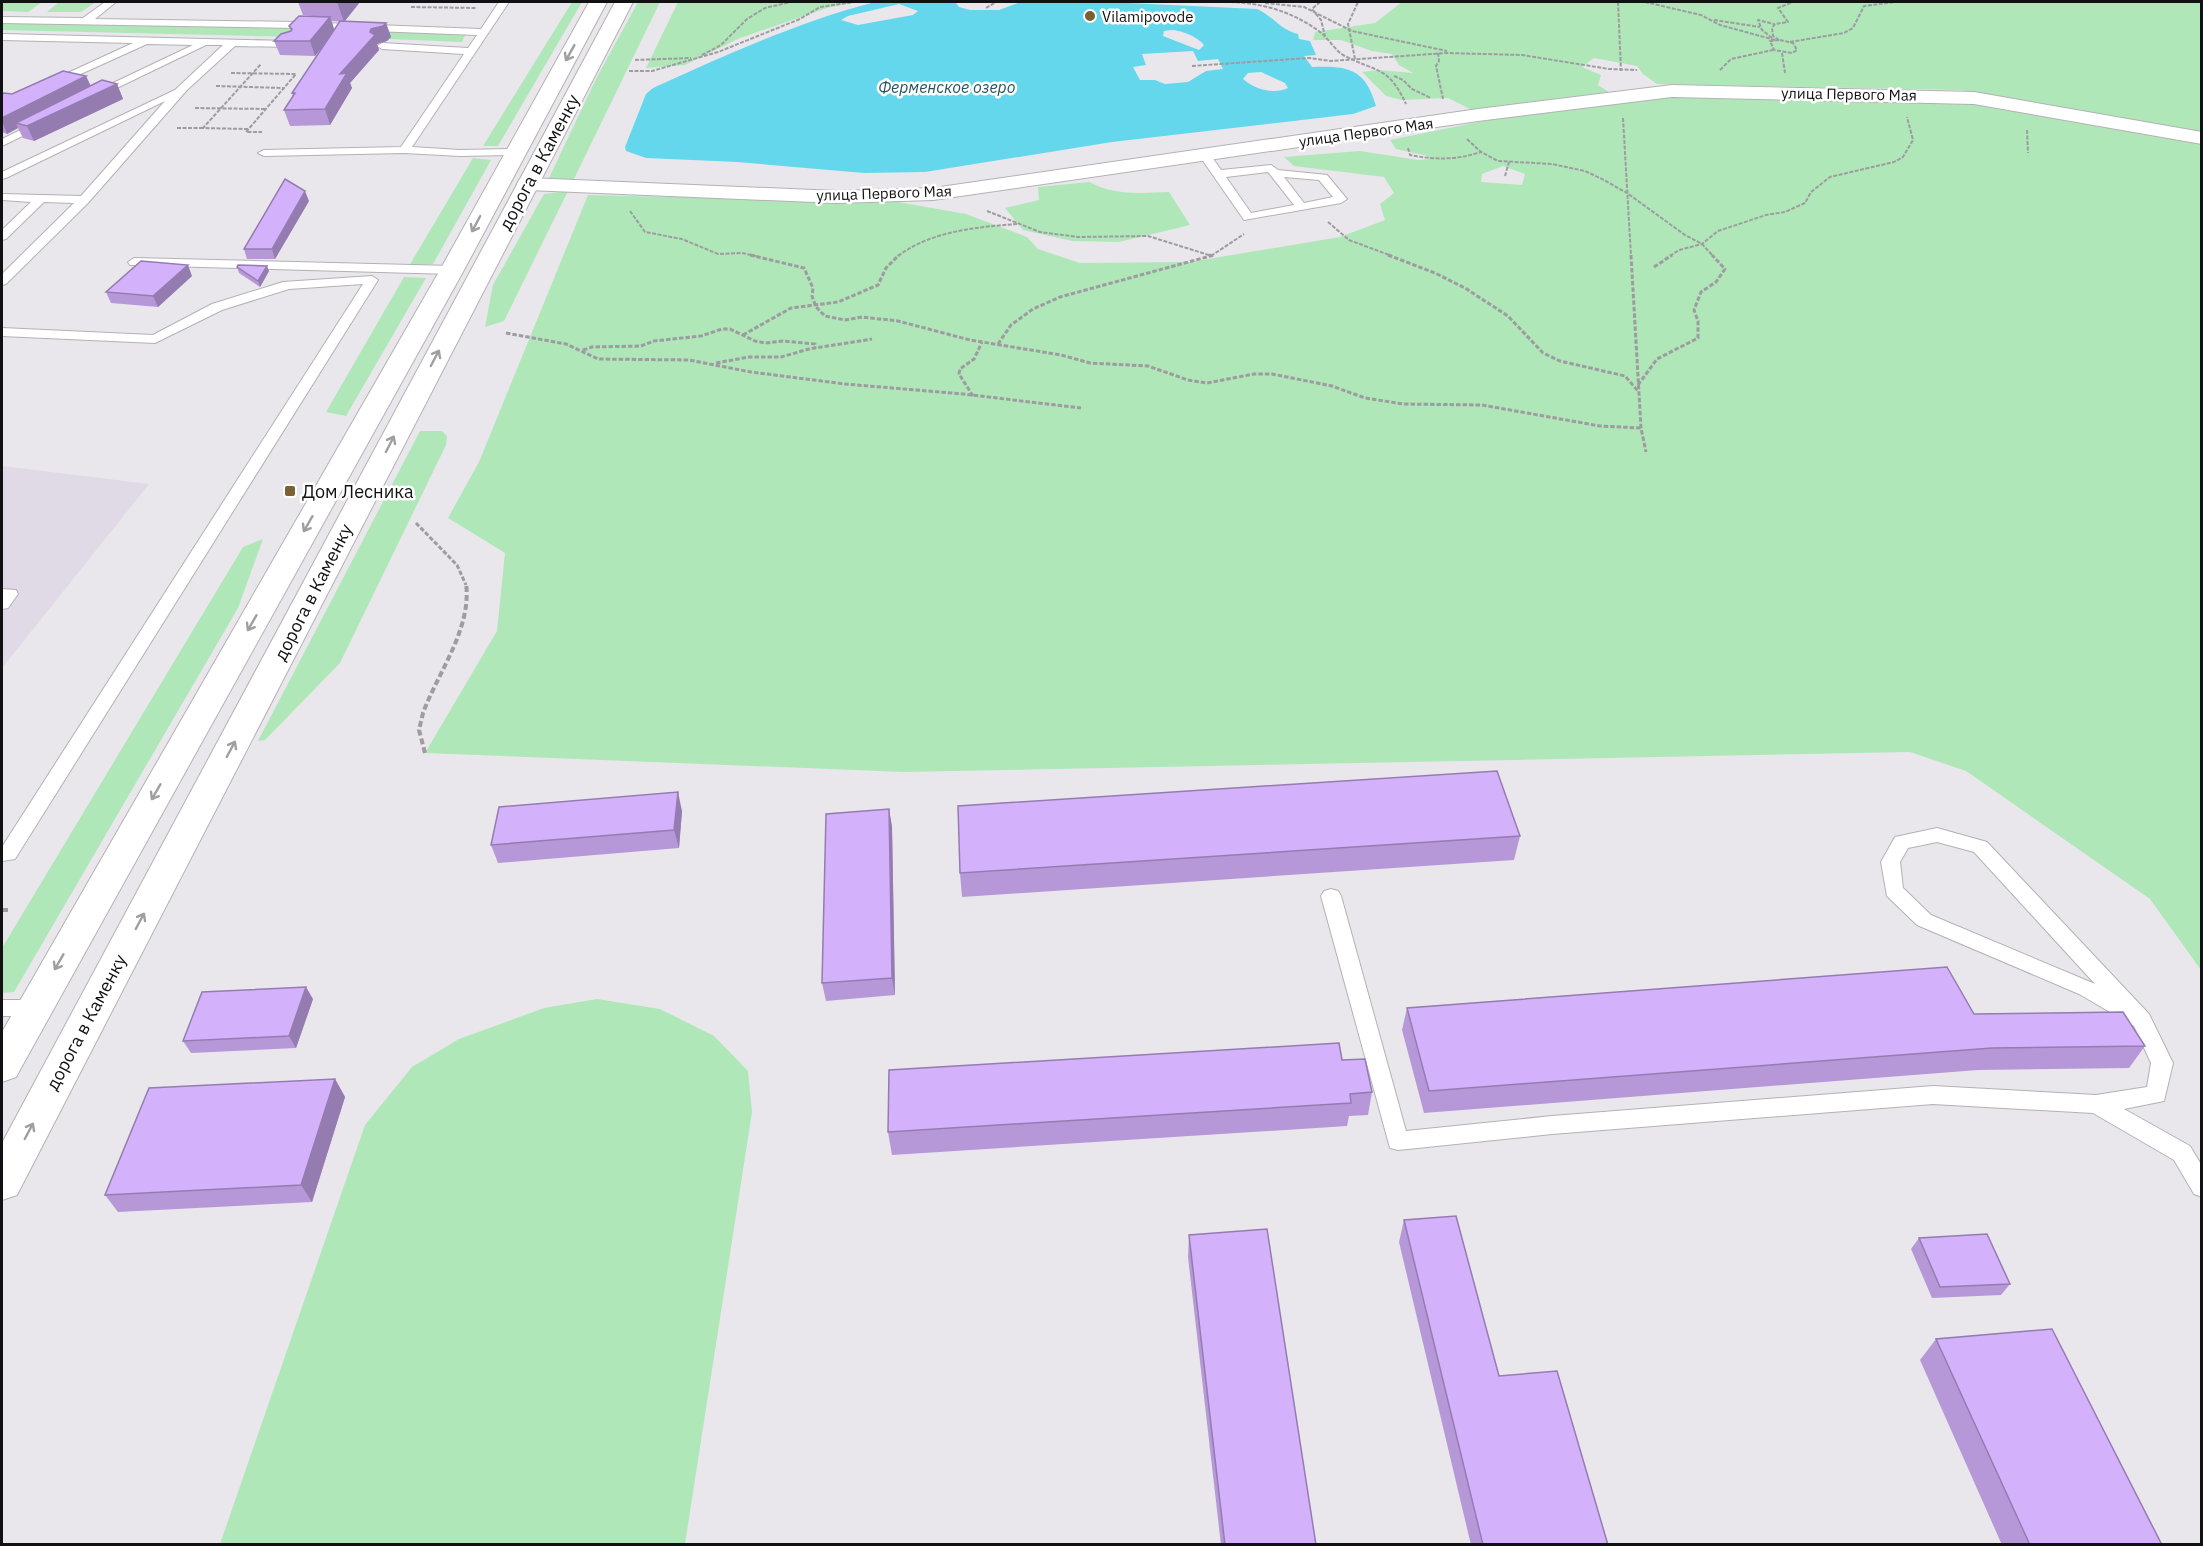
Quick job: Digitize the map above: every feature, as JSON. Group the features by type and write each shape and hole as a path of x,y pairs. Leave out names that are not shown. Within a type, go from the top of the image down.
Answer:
{"main road":[{"name":"дорога в Каменку","path":"2,1066 17,1008 452,270 514,152 598,2"},
{"name":"дорога в Каменку","path":"2,1182 624,2"},
{"name":"улица Первого Мая","path":"528,184 837,197 933,194 1418,125 1622,89 1974,98 2202,138"}],"lane":[{"path":"84,22 111,2"},
{"path":"404,150 504,2"},
{"path":"2,20 296,25 484,32"},
{"path":"2,37 290,45"},
{"path":"43,88 147,41"},
{"path":"86,100 207,42"},
{"path":"2,281 84,200 183,88 231,44"},
{"path":"382,46 471,51"},
{"path":"2,176 183,88"},
{"path":"2,143 54,116"},
{"path":"264,153 404,150 514,152"},
{"path":"1205,155 1248,217 1341,199 1323,177 1275,173"},
{"path":"1218,174 1271,168 1301,206"},
{"path":"2,197 84,200"},
{"path":"2,236 41,198"},
{"path":"134,262 452,270"},
{"path":"2,332 155,339 217,307 288,285 372,280 8,854 2,854"},
{"path":"2,594 10,594 2,604"},
{"path":"1331,896 1398,1141 1552,1125 1933,1095 2096,1104 2157,1095 2162,1063 2142,1020 1980,847 1937,835 1902,842 1890,862 1894,891 1924,920 2086,988 2142,1020"},
{"path":"2096,1104 2182,1153 2202,1187"}],"path":[{"path":"635,60 698,57 720,45 747,19 765,8 791,2"},
{"path":"629,72 652,71 698,57 745,42 767,30 800,19 820,7 854,2"},
{"path":"986,9 996,2"},
{"path":"1225,2 1293,6 1314,11 1346,28 1383,39 1456,54"},
{"path":"1320,2 1315,5 1314,11 1321,20 1325,36"},
{"path":"1355,59 1346,28 1348,17 1358,2"},
{"path":"1618,2 1638,392 1646,452"},
{"path":"1645,2 1710,19 1760,27"},
{"path":"1774,40 1760,27 1758,20 1786,24 1788,22 1778,8 1793,2"},
{"path":"1710,19 1720,25 1774,40 1790,42 1844,33 1853,28 1864,6 1895,2"},
{"path":"1255,3 1278,10 1325,36 1336,50 1390,75 1434,100"},
{"path":"1775,24 1772,28 1773,36 1779,40"},
{"path":"1774,40 1769,44 1774,50 1782,53 1796,51 1796,47 1790,42"},
{"path":"1432,48 1438,53"},
{"path":"1742,92 1718,72 1731,59 1774,50"},
{"path":"1192,66 1309,58 1331,61 1438,53 1522,55 1609,69 1641,70"},
{"path":"1438,53 1436,66 1443,94 1443,105 1440,103"},
{"path":"252,73 296,74 284,88 248,129 203,128 252,73"},
{"path":"1382,130 1407,106 1398,85 1390,75"},
{"path":"183,88 284,88"},
{"path":"1654,267 1679,250 1702,244 1718,231 1785,212 1804,203 1808,193 1821,182 1845,173 1877,168 1903,157 1913,140 1912,131 1905,114 1887,94"},
{"path":"165,108 266,109"},
{"path":"1478,115 1467,128 1466,138 1481,152 1498,161 1552,164 1585,171 1628,193 1685,235 1702,244 1725,269 1716,282 1701,292 1694,310 1698,321 1698,338 1669,349 1651,362 1638,385"},
{"path":"1418,125 1419,134 1407,145 1410,155 1444,160 1467,157 1481,152"},
{"path":"248,129 246,132 266,132"},
{"path":"1504,176 1509,162"},
{"path":"933,194 989,211 1040,232 1078,237 1148,236 1212,256"},
{"path":"1301,206 1321,213 1330,225 1349,240 1435,273 1465,288 1508,316 1543,353 1560,361 1625,376 1638,392"},
{"path":"621,207 637,218 645,232 682,239 718,254 742,253 804,268 813,288 812,296 815,304 825,316 845,320 862,317 898,321 982,342 1061,355 1090,363 1148,366 1188,380 1207,383 1254,374 1272,374 1316,382 1353,395 1386,401 1482,405 1600,426 1641,428"},
{"path":"998,344 1001,336 1023,315 1042,304 1099,285 1179,267 1212,256 1224,245 1258,225 1259,215"},
{"path":"743,335 791,308 838,302 878,285 880,276 889,264 907,250 926,240 948,233 1017,224"},
{"path":"583,350 592,347 641,346 654,342 701,336 722,329 730,329 755,341 765,343 808,342 815,344 815,348"},
{"path":"506,333 535,337 583,350 598,359 689,360 751,372 845,384 1081,408"},
{"path":"713,363 749,357 781,357 815,348 872,339"},
{"path":"973,396 971,389 959,374 960,369 974,359 982,342"},
{"path":"416,523 423,535 455,563 467,584 464,615 453,647 426,700 419,733 425,753"},
{"path":"2,910 9,910"}],"shaded area":[{"path":"2,466 149,484 2,668"}],"green space":[{"path":"2,2 42,2 28,12 2,11"},
{"path":"59,2 96,2 81,12 47,12"},
{"path":"572,2 582,2 498,146 483,146"},
{"path":"638,2 660,2 573,181 548,180 596,79"},
{"path":"678,2 855,2 827,8 740,38 685,65 646,68"},
{"path":"1402,2 2201,2 2201,134 1961,90 1657,84 1643,74 1637,66 1594,58 1582,67 1601,75 1598,85 1609,92 1472,110 1448,98 1401,100 1386,96 1362,72 1378,70 1413,73 1399,65 1392,54 1372,51 1341,40 1313,40 1315,32 1375,23"},
{"path":"2,21 466,33 462,42 389,39 390,37 2,30"},
{"path":"1673,96 1974,102 2201,144 2201,970 2150,899 1966,771 1910,752 904,772 425,753 497,631 505,553 448,518 479,462 588,195 898,202 966,214 1027,237 1038,249 1080,263 1190,262 1340,237 1385,220 1380,204 1394,193 1384,177 1294,166 1284,157 1360,151 1418,160 1429,159 1427,156 1396,149 1390,140 1488,120","holes":["1503,166 1525,174 1522,185 1481,182 1482,174"]},
{"path":"473,158 491,160 433,264 409,266"},
{"path":"1089,182 1119,192 1169,192 1190,225 1119,242 1072,241 1023,230 1005,208 1039,200 1038,187"},
{"path":"568,191 504,321 485,327 493,285 544,194"},
{"path":"404,277 426,278 346,416 326,412"},
{"path":"420,431 442,431 447,436 446,445 340,663 265,740 258,741"},
{"path":"263,539 238,608 14,992 2,993 2,948 243,547"},
{"path":"597,999 660,1009 714,1036 748,1071 752,1112 685,1544 220,1544 365,1125 412,1067 459,1039 544,1008"}],"water":[{"name":"Ферменское озеро","path":"875,2 958,2 956,3 959,7 970,10 999,10 1021,2 1106,2 1257,9 1286,29 1298,34 1299,39 1310,41 1316,55 1304,56 1312,67 1336,67 1353,72 1360,77 1372,93 1376,106 1353,114 1112,142 925,172 864,173 737,162 646,158 626,151 625,147 646,94 653,88 762,40","holes":["899,4 918,11 913,15 858,25 841,20 848,16","1175,30 1184,33 1198,39 1204,45 1199,50 1163,36 1164,31","1193,51 1198,61 1218,59 1223,69 1206,71 1188,82 1165,84 1155,80 1140,80 1133,67 1146,65 1142,54","1261,72 1285,83 1288,88 1277,91 1258,88 1243,79 1248,73"]}],"building":[{"path":"299,16 330,17 310,41 274,41 281,34 291,31 289,26"},
{"path":"340,21 386,23 371,29 370,32 375,35 340,74 347,73 325,109 284,110 295,93 292,93"},
{"path":"63,71 86,76 2,118 2,94 12,94"},
{"path":"102,80 117,84 27,126 16,123"},
{"path":"285,179 305,191 272,249 244,249"},
{"path":"141,261 188,265 153,296 106,292"},
{"path":"238,265 267,266 258,281 237,267"},
{"path":"1497,771 1520,836 960,873 958,806"},
{"path":"678,792 674,830 491,845 499,807"},
{"path":"889,809 892,978 822,983 826,814"},
{"path":"1947,967 1974,1014 2123,1012 2145,1046 1992,1048 1429,1091 1407,1008"},
{"path":"306,987 289,1036 183,1041 202,992"},
{"path":"1339,1043 1342,1060 1365,1059 1372,1092 1350,1094 1351,1103 888,1132 889,1070"},
{"path":"335,1079 301,1185 105,1195 149,1088"},
{"path":"1456,1216 1499,1376 1557,1371 1608,1545 1483,1545 1404,1220"},
{"path":"1267,1229 1316,1545 1225,1545 1189,1235"},
{"path":"1987,1234 2010,1284 1940,1287 1919,1238"},
{"path":"2052,1329 2162,1545 2030,1545 1936,1339"}],"place":[{"name":"Vilamipovode","path":"1090,16"},
{"name":"Дом Лесника","path":"290,491"}]}
